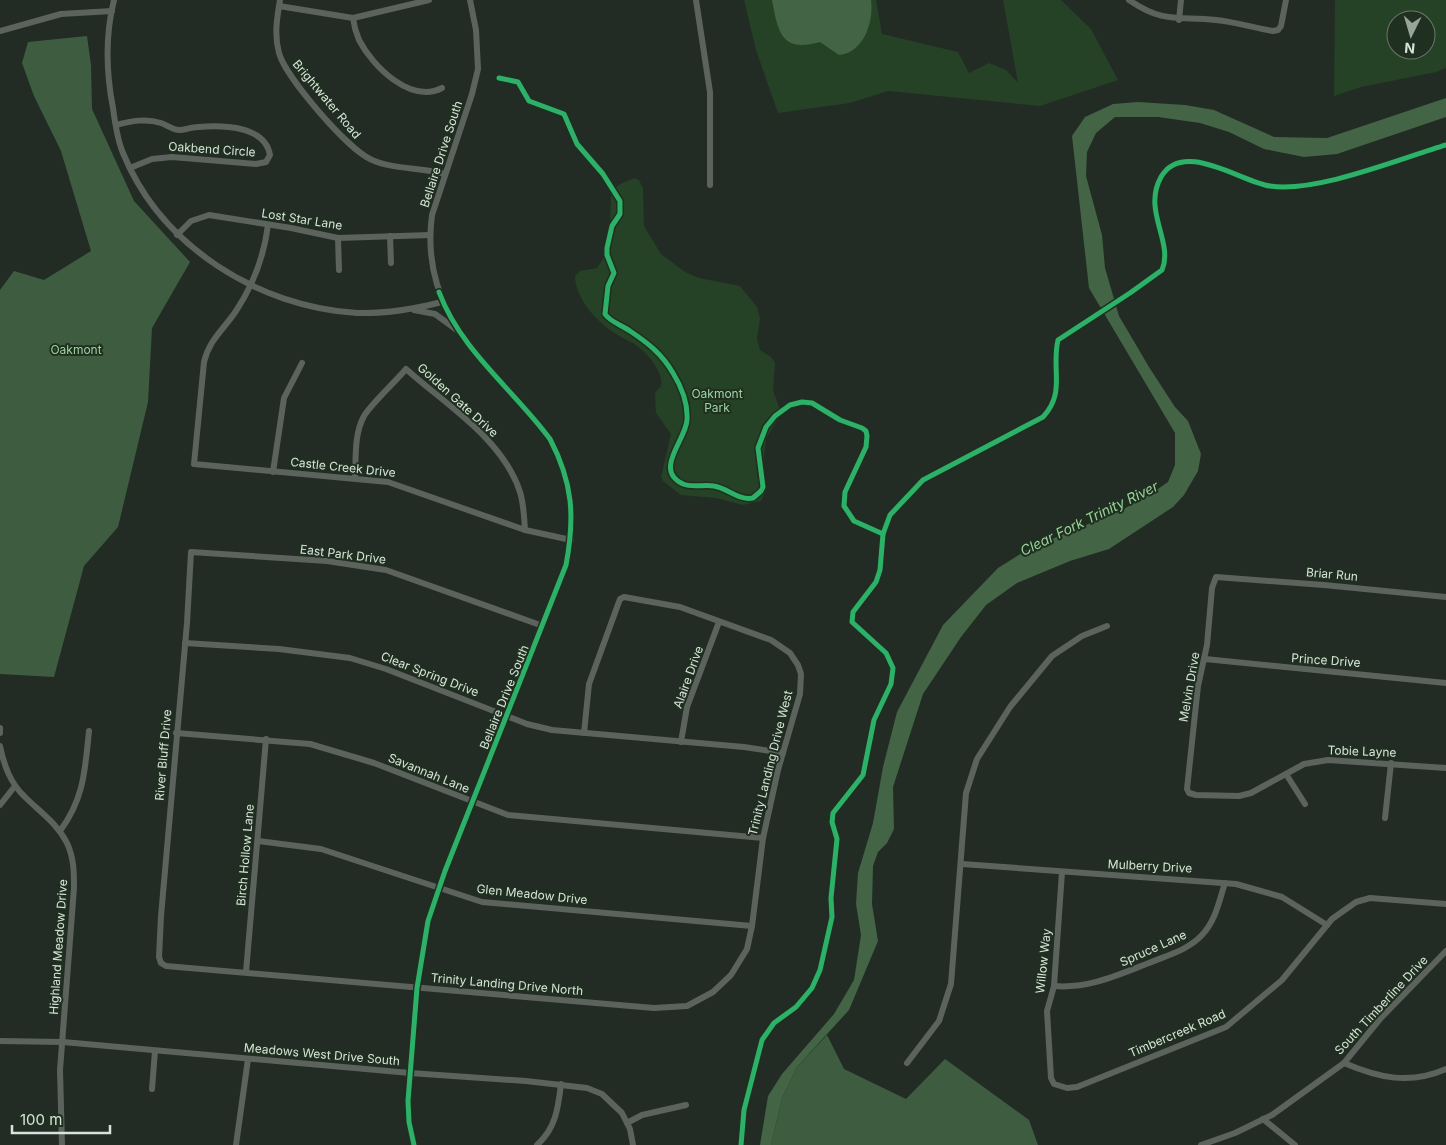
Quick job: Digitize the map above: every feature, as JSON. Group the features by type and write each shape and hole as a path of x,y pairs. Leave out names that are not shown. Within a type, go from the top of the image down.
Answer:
{"street":[{"path":"114,0 107,63 108,81 122,151 151,202 177,235 211,264 252,285 292,300 341,311 368,313 411,309 442,302"},
{"path":"279,3 353,18 429,0"},
{"name":"Bellaire Drive South","path":"414,1145 409,1122 410,1073 417,988 428,921 566,566 571,540 572,521 569,487 554,447 504,383 489,370 460,332 442,302 434,276 430,235 432,215 472,94 478,69 476,30 470,0"},
{"path":"696,0 710,92 710,185"},
{"path":"1129,0 1155,15 1179,20 1215,20 1278,30 1282,26 1286,0"},
{"path":"1179,20 1180,0"},
{"name":"Brightwater Road","path":"279,3 276,40 285,69 347,141 358,151 378,162 445,174"},
{"path":"0,31 61,14 112,11"},
{"path":"353,18 362,46 392,78 422,93 434,92 442,88"},
{"name":"Oakbend Circle","path":"116,125 140,120 156,122 177,130 197,126 246,130 258,136 267,146 270,155 266,162 256,164 172,157 152,159 130,168"},
{"name":"Lost Star Lane","path":"177,235 191,221 209,215 338,238 430,235"},
{"path":"252,285 265,247 268,226"},
{"path":"390,236 391,263"},
{"path":"338,238 339,270"},
{"name":"Castle Creek Drive","path":"252,285 207,349 204,362 194,464 355,478 403,486 525,530 571,540"},
{"path":"411,309 435,314 460,332"},
{"path":"273,472 284,398 302,363"},
{"name":"Golden Gate Drive","path":"355,478 360,425 365,415 406,369 477,431 500,455 520,491 525,530"},
{"name":"East Park Drive","path":"191,552 327,561 386,570 543,626"},
{"name":"River Bluff Drive","path":"160,960 161,916 191,552"},
{"name":"Briar Run","path":"1216,577 1446,597"},
{"name":"Melvin Drive","path":"1196,795 1189,793 1187,789 1198,686 1205,659 1212,588 1216,577"},
{"path":"584,733 589,684 620,599 626,597 680,607 719,622"},
{"name":"Trinity Landing Drive West","path":"719,622 771,640 790,653 798,665 800,694 783,753 763,838 752,926"},
{"name":"Alaire Drive","path":"681,742 687,707 719,622"},
{"path":"907,1063 939,1021 947,1002 955,955 966,793 976,759 992,732 1052,656 1082,636 1107,626"},
{"name":"Clear Spring Drive","path":"185,643 279,649 350,658 386,669 508,716 552,730 744,747 783,753"},
{"name":"Prince Drive","path":"1205,659 1446,682"},
{"path":"0,728 0,733"},
{"path":"60,831 78,804 89,731"},
{"name":"Savannah Lane","path":"176,733 310,744 354,756 508,815 763,838"},
{"name":"Birch Hollow Lane","path":"246,972 266,739"},
{"name":"Highland Meadow Drive","path":"0,746 8,773 15,786 60,831 72,857 74,888 59,1112 62,1145"},
{"name":"Tobie Layne","path":"1196,795 1239,796 1251,793 1310,762 1328,760 1446,768"},
{"path":"1385,818 1391,763"},
{"path":"1286,774 1304,804"},
{"path":"0,805 15,786"},
{"name":"Glen Meadow Drive","path":"258,841 321,849 482,902 752,926"},
{"name":"Mulberry Drive","path":"962,864 1154,880 1190,879 1225,883 1282,897 1327,925"},
{"name":"Willow Way","path":"1053,1082 1049,1067 1047,1012 1054,986 1062,872"},
{"name":"Spruce Lane","path":"1054,986 1080,986 1114,977 1191,946 1203,934 1214,918 1225,883"},
{"name":"Timbercreek Road","path":"1053,1082 1067,1088 1077,1087 1226,1027 1282,980 1341,910 1356,902 1370,898 1446,904"},
{"name":"Trinity Landing Drive North","path":"160,960 166,966 654,1008 688,1006 713,992 731,975 747,949 752,926"},
{"name":"South Timberline Drive","path":"1201,1145 1235,1133 1263,1119 1303,1094 1344,1063 1380,1019 1446,951"},
{"name":"Meadows West Drive South","path":"0,1040 63,1042 410,1073 561,1084 587,1088 602,1094 622,1113 627,1123"},
{"path":"152,1088 155,1051"},
{"path":"236,1145 248,1059"},
{"path":"1344,1063 1372,1073 1409,1079 1422,1078 1446,1069"},
{"path":"537,1145 544,1138 556,1118 561,1084"},
{"path":"633,1145 627,1123 642,1115 686,1105"},
{"path":"1263,1119 1295,1145"}],"green space":[{"path":"744,0 876,0 882,34 958,52 969,73 989,63 1006,70 1018,83 1003,0 1061,0 1091,29 1118,80 1040,106 888,91 850,103 778,113 756,50"},
{"path":"1335,0 1446,0 1446,68 1436,72 1361,87 1334,96"},
{"name":"Oakmont","path":"87,36 91,65 92,109 134,201 190,262 152,328 148,402 118,527 84,566 54,677 0,674 0,290 14,271 44,280 91,251 61,151 34,96 22,63 28,42"},
{"name":"Oakmont Park","path":"635,178 639,180 643,188 644,226 661,254 685,272 699,278 740,286 757,307 760,319 757,339 760,350 772,358 775,363 773,390 781,413 766,439 763,465 767,489 761,501 743,505 716,498 681,495 663,481 661,477 671,434 656,413 655,393 661,386 660,375 650,358 640,348 616,334 595,317 579,294 575,276 580,271 597,268 603,259 610,224 611,192 620,184"},
{"path":"827,1035 844,1069 906,1099 945,1059 1029,1120 1038,1145 771,1145 782,1098 797,1067"}],"shaded area":[{"path":"772,0 871,0 871,17 866,35 861,42 855,49 839,55 820,42 797,45 790,42 780,31"},
{"path":"1446,98 1446,117 1337,154 1304,157 1264,149 1229,132 1200,123 1158,117 1115,117 1096,133 1087,152 1086,176 1102,235 1105,268 1119,316 1175,407 1188,421 1201,454 1198,471 1184,495 1173,507 1109,549 1070,561 1017,583 986,605 961,637 923,694 893,787 894,829 887,843 878,852 873,866 872,904 878,941 849,1010 797,1067 782,1098 771,1145 760,1145 768,1096 782,1074 834,1014 854,980 861,935 856,904 858,873 873,823 883,767 897,712 943,625 998,568 1030,548 1122,510 1152,493 1168,482 1175,465 1175,433 1089,288 1072,136 1085,117 1113,104 1138,102 1185,105 1214,110 1274,137 1327,138"}],"cycle path":[{"path":"499,78 518,82 529,101 564,114 577,144 603,174 620,201 620,214 612,226 607,248 607,255 614,273 608,286 605,314 637,335 654,349 669,366 681,389 687,420 671,463 671,471 675,478 683,484 714,486 743,498 753,498 763,487 758,448 766,427 775,416 790,405 802,402 812,403 840,420 866,431 866,447 845,492 844,506 854,521 883,534"},
{"path":"741,1145 744,1110 762,1040 774,1023 796,1007 812,988 820,970 832,917 831,898 837,839 832,822 833,813 863,775 874,720 891,684 893,668 886,653 852,622 853,612 876,582 880,570 883,534 890,515 923,480 1043,417 1050,408 1056,390 1056,351 1058,340 1162,270 1165,259 1156,214 1156,190 1161,177 1171,166 1183,162 1198,162 1258,183 1289,187 1334,180 1446,145"},
{"path":"414,1145 409,1122 408,1101 417,988 428,921 445,871 566,565 571,531 568,486 558,455 550,439 460,333 439,292"}],"water label":[{"name":"Clear Fork Trinity River","path":"1089,518"}]}
